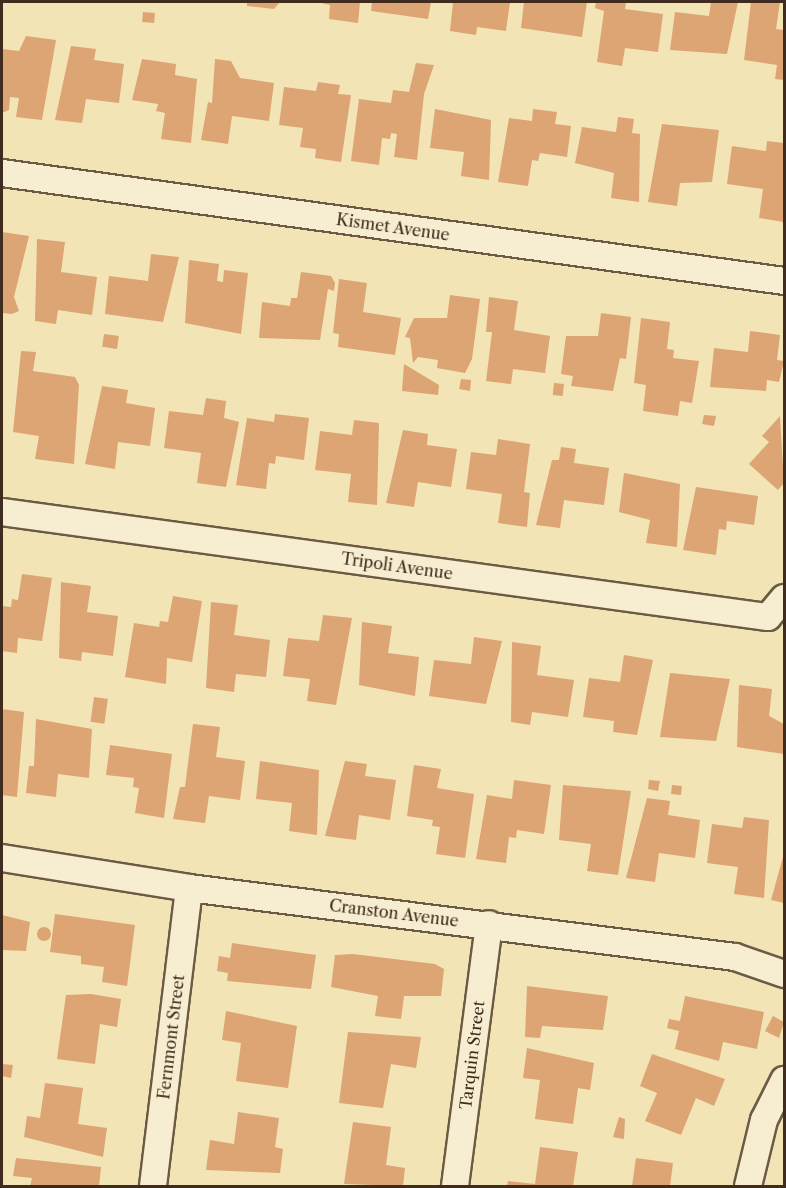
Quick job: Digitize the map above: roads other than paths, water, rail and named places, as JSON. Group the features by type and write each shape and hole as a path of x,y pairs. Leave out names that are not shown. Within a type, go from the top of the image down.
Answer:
{"street":[{"name":"Kismet Avenue","path":"2,173 784,281"},
{"name":"Tripoli Avenue","path":"2,512 768,617 784,598"},
{"name":"Cranston Avenue","path":"2,858 189,888 489,924 735,957 784,974"},
{"name":"Fernmont Street","path":"153,1186 189,888"},
{"name":"Tarquin Street","path":"455,1186 489,924"},
{"path":"748,1186 764,1120 784,1080"}]}
